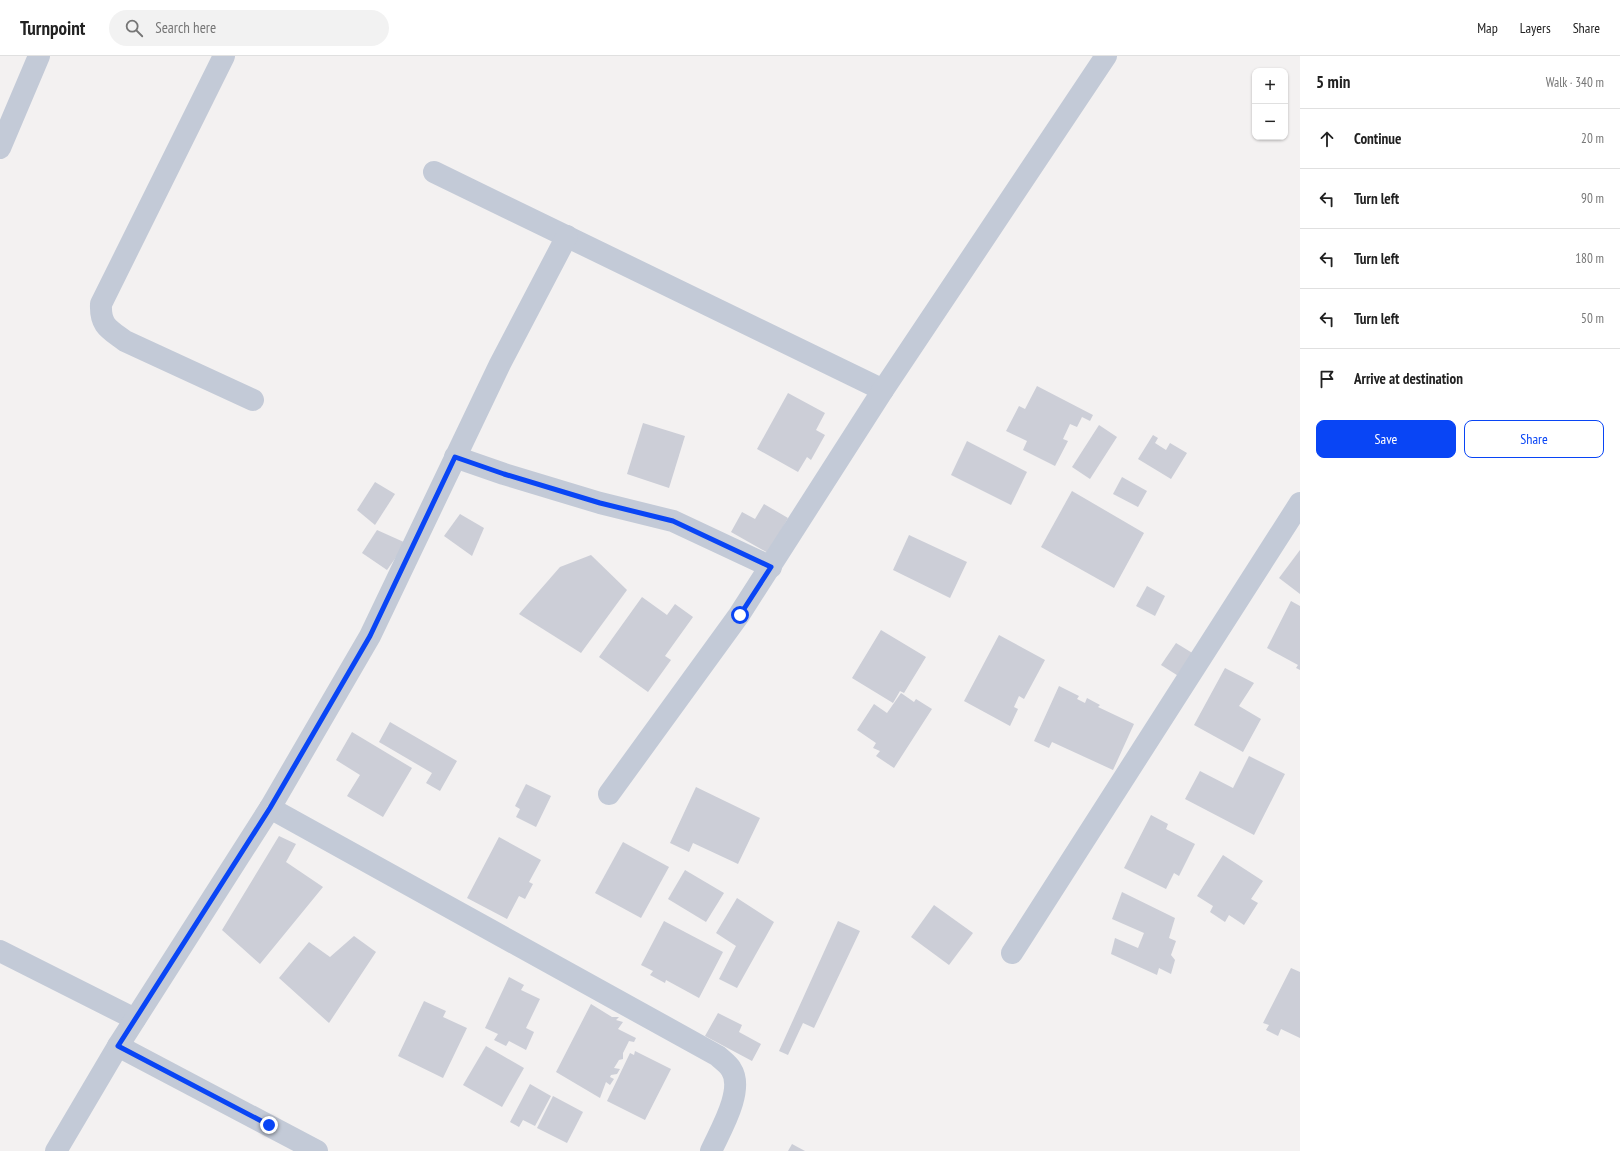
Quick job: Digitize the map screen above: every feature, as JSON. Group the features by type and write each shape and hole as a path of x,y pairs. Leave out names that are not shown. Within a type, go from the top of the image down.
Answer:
{"street":[{"path":"0,148 39,56"},
{"path":"224,56 102,304 101,314 106,327 125,341 253,400"},
{"path":"609,794 740,615 884,390 1106,56"},
{"path":"434,172 884,390"},
{"path":"56,1151 118,1046 270,808 370,636 500,364 567,236"},
{"path":"455,457 504,474 600,503 673,521 771,567"},
{"path":"1012,953 1300,503"},
{"path":"270,808 718,1056 732,1069 735,1082 734,1097 711,1151"},
{"path":"0,951 135,1019"},
{"path":"118,1046 317,1151"}],"building":[{"path":"1037,386 1093,415 1090,421 1082,417 1077,427 1070,424 1063,439 1068,441 1055,466 1023,450 1027,441 1006,431 1019,406 1025,409"},
{"path":"788,393 825,413 816,430 825,435 811,460 807,457 798,472 757,449"},
{"path":"643,423 685,436 669,488 627,474"},
{"path":"1099,425 1117,437 1090,479 1072,467"},
{"path":"1153,435 1158,438 1155,443 1166,450 1170,443 1187,453 1171,479 1138,459"},
{"path":"967,441 1027,472 1011,505 951,475"},
{"path":"1122,477 1147,491 1138,507 1113,494"},
{"path":"375,482 395,494 375,525 357,510"},
{"path":"1072,491 1144,533 1114,588 1041,547"},
{"path":"764,504 788,518 768,553 731,532 742,512 755,519"},
{"path":"460,514 484,528 472,556 444,536"},
{"path":"377,530 406,543 387,570 362,553"},
{"path":"909,535 967,562 950,598 893,570"},
{"path":"1300,550 1300,594 1279,578"},
{"path":"591,555 627,590 581,653 519,614 560,567"},
{"path":"1147,586 1165,596 1155,616 1136,606"},
{"path":"642,597 667,615 675,604 693,617 665,656 671,660 648,692 599,657"},
{"path":"1291,601 1300,606 1300,670 1296,668 1298,665 1267,648"},
{"path":"881,630 926,657 904,693 900,691 893,703 852,678"},
{"path":"999,635 1045,660 1024,699 1019,696 1014,707 1018,709 1010,726 964,701"},
{"path":"1176,643 1194,654 1180,677 1161,665"},
{"path":"1225,668 1254,683 1239,706 1261,719 1243,752 1194,725"},
{"path":"1059,686 1079,696 1077,699 1085,703 1087,698 1100,705 1098,707 1134,724 1113,770 1052,742 1049,748 1034,741"},
{"path":"901,693 914,702 916,699 932,709 894,768 876,756 880,751 873,748 876,743 857,730 874,704 887,713"},
{"path":"390,722 457,761 440,791 426,783 432,773 379,742"},
{"path":"352,732 412,768 383,817 347,796 360,775 336,760"},
{"path":"1249,756 1285,774 1254,835 1185,799 1200,771 1233,788"},
{"path":"526,784 551,796 536,827 516,817 520,809 515,806"},
{"path":"696,787 760,818 738,864 693,843 689,852 670,843"},
{"path":"1151,815 1168,824 1166,829 1195,844 1179,876 1174,873 1166,889 1124,868"},
{"path":"279,836 296,844 286,862 323,887 260,964 222,930"},
{"path":"499,837 541,860 529,882 533,884 525,899 519,896 507,919 467,898"},
{"path":"623,842 669,867 641,918 595,893"},
{"path":"1223,855 1263,881 1251,899 1258,903 1244,925 1229,915 1225,922 1210,912 1213,906 1197,896"},
{"path":"685,870 724,893 706,922 668,899"},
{"path":"1122,892 1175,918 1169,938 1176,941 1171,955 1175,960 1171,974 1159,968 1157,975 1111,954 1115,938 1138,948 1144,933 1112,919"},
{"path":"737,898 774,922 737,988 719,979 736,946 716,933"},
{"path":"934,905 973,933 949,965 911,937"},
{"path":"664,921 723,952 699,998 666,980 665,983 650,975 653,971 641,965"},
{"path":"838,921 860,931 814,1028 803,1023 788,1055 779,1051"},
{"path":"354,936 376,952 329,1023 279,978 309,942 330,957"},
{"path":"1291,968 1300,972 1300,1038 1281,1029 1278,1036 1266,1030 1269,1025 1263,1023"},
{"path":"509,977 524,985 521,990 540,999 526,1028 534,1032 526,1050 509,1041 506,1046 494,1040 498,1034 485,1028"},
{"path":"424,1001 446,1011 443,1017 467,1028 443,1078 398,1056"},
{"path":"591,1004 612,1017 619,1017 616,1020 623,1022 618,1029 636,1038 634,1042 629,1041 623,1053 623,1059 619,1060 614,1068 620,1069 617,1074 611,1075 610,1077 614,1079 610,1085 606,1082 600,1098 556,1072"},
{"path":"718,1013 742,1025 739,1032 761,1044 752,1061 705,1036"},
{"path":"486,1046 524,1068 502,1107 463,1085"},
{"path":"635,1051 671,1069 645,1120 607,1101 630,1053 634,1055"},
{"path":"530,1084 551,1096 535,1126 523,1120 519,1127 510,1122"},
{"path":"553,1096 583,1112 567,1143 537,1128"},
{"path":"792,1144 805,1151 788,1151"}],"route":[{"path":"269,1125 118,1046 200,921 270,808 370,636 450,464 455,457 504,474 600,503 673,521 771,567 740,615"}]}
